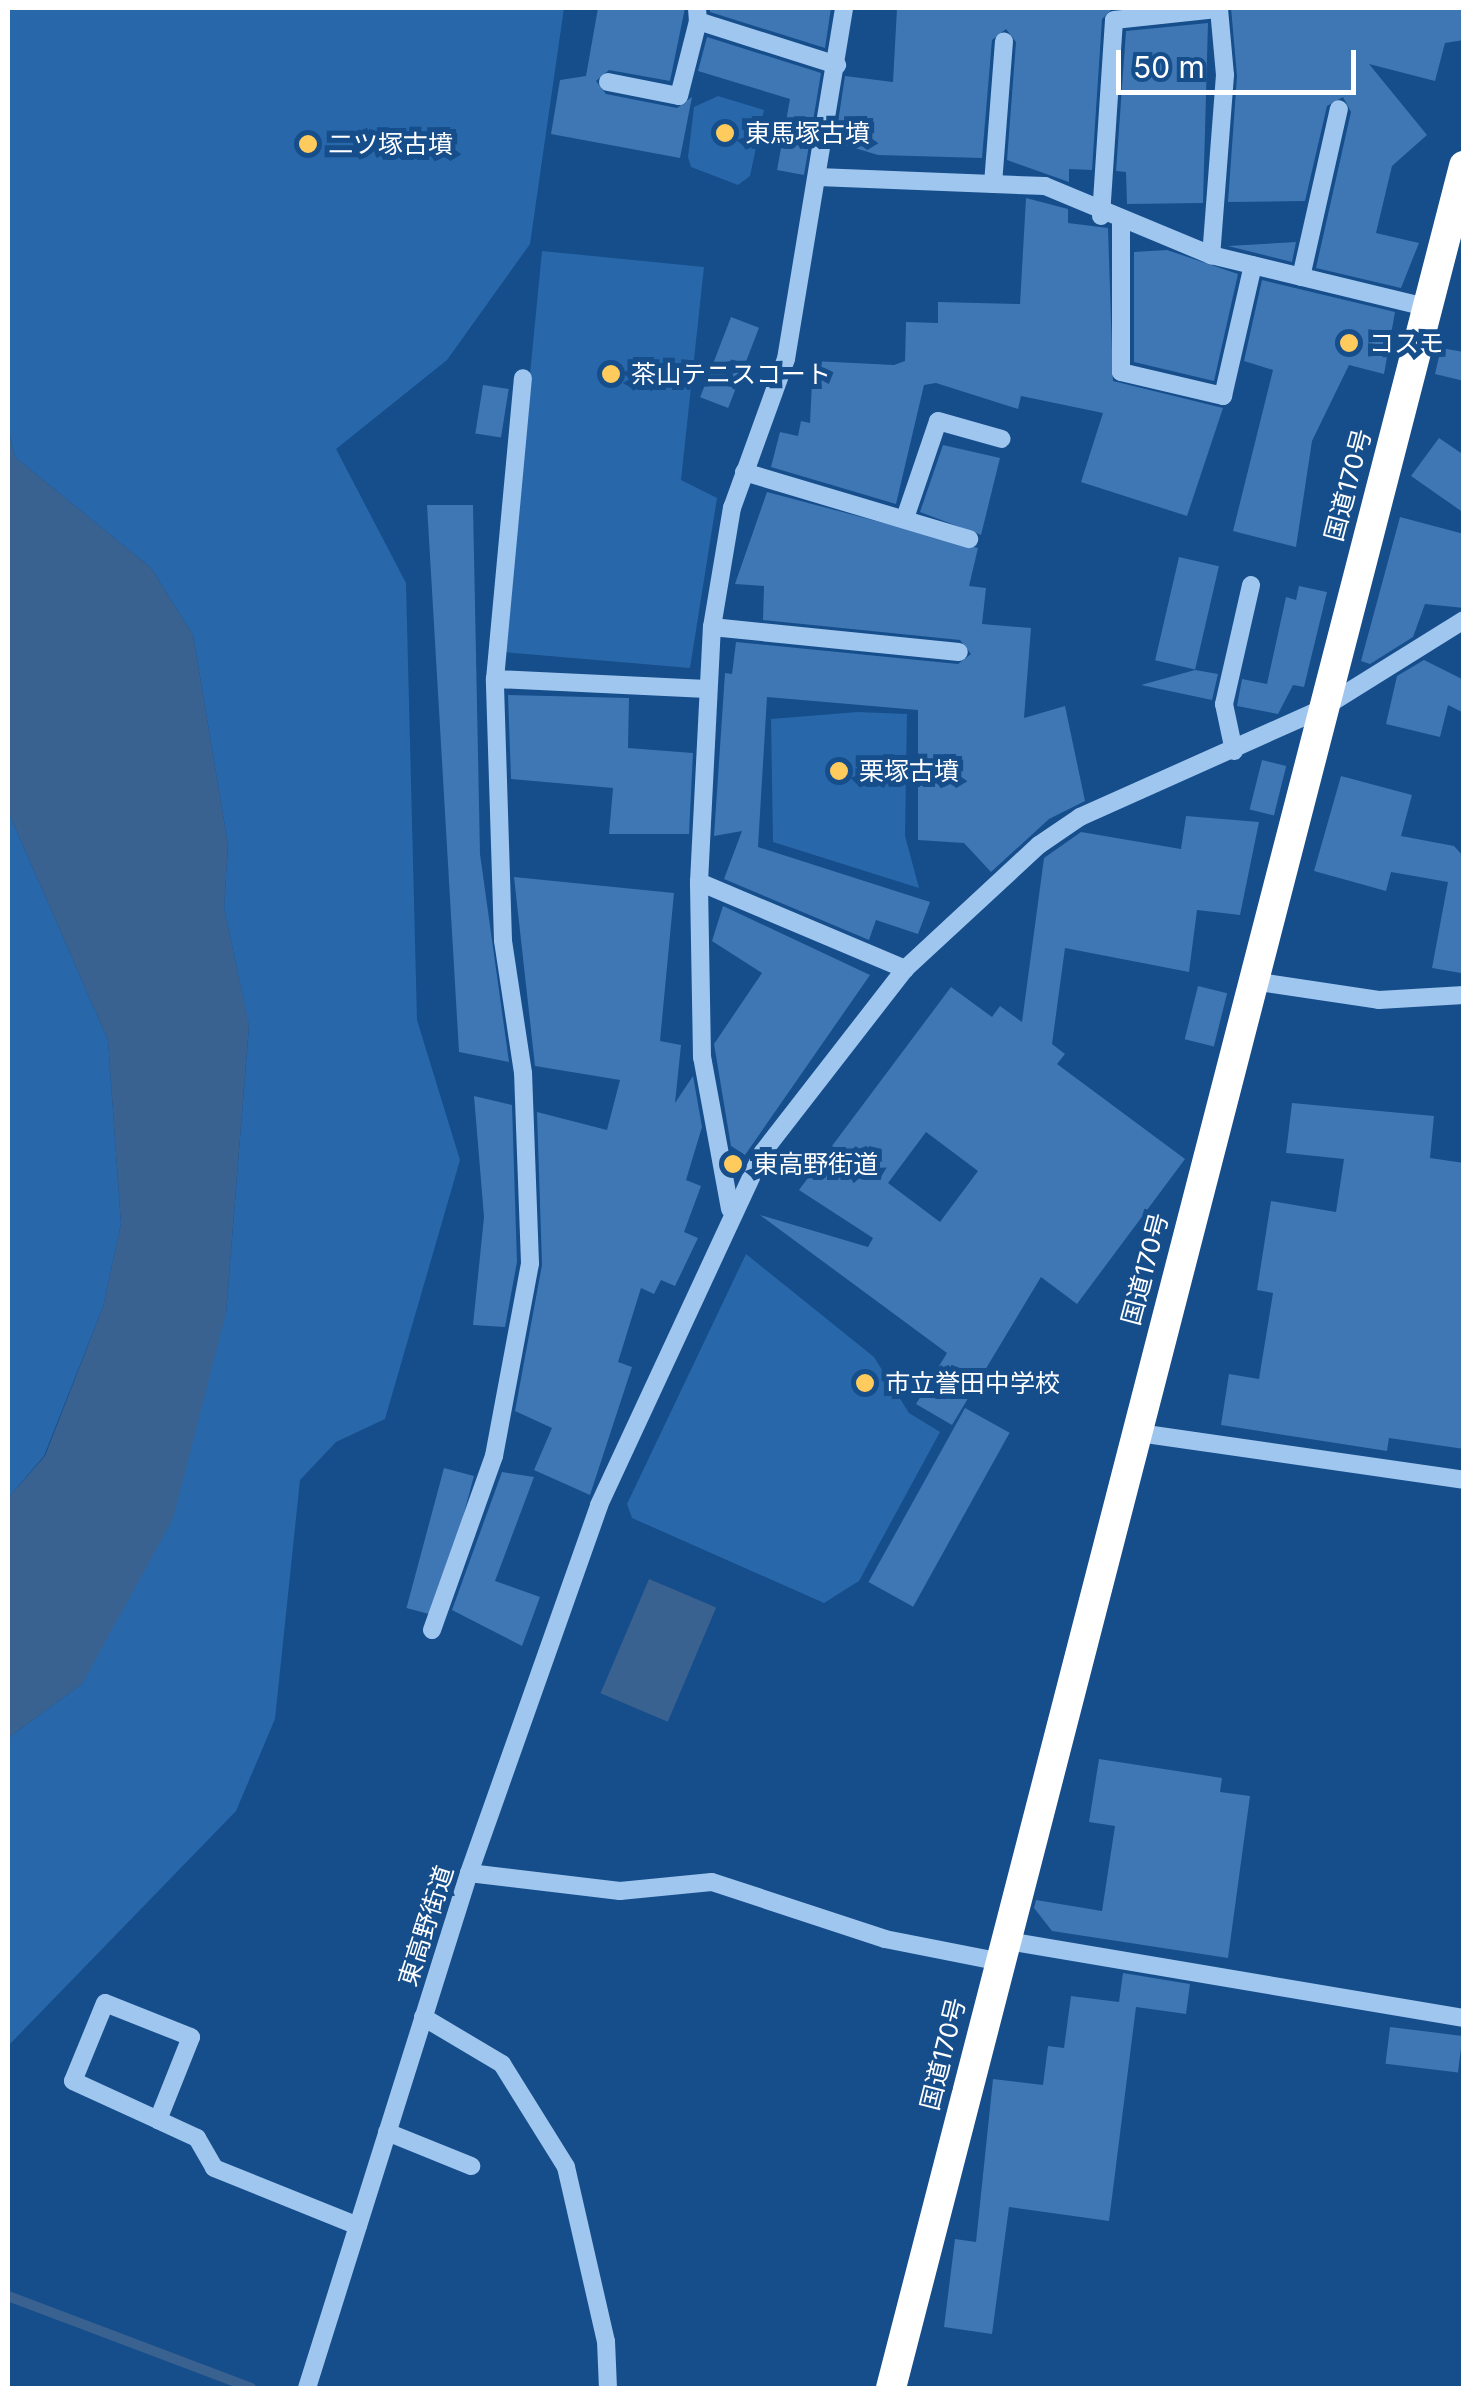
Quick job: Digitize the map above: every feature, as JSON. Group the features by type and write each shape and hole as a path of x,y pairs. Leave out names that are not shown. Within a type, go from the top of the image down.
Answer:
{"highway":[{"name":"国道170号","path":"891,2388 1132,1432 1464,166"}],"street":[{"path":"730,1209 702,1056 698,882 712,627 744,472 786,359 844,8"},
{"path":"1101,216 1114,20 1219,9 1225,76 1211,255"},
{"path":"608,82 679,96 697,14 836,65"},
{"path":"993,184 1004,41"},
{"path":"1301,277 1339,108"},
{"path":"818,177 1045,186 1101,216 1211,255 1426,308"},
{"path":"1121,224 1121,372 1223,396 1252,266"},
{"path":"432,1630 494,1456 530,1262 522,1074 503,940 495,679 522,378"},
{"path":"905,518 938,421 1002,439"},
{"path":"744,472 969,540"},
{"path":"1234,751 1224,704 1250,585"},
{"name":"東高野街道","path":"308,2388 469,1873 599,1504 730,1209 812,1080 905,969 978,895 1080,817 1234,751 1320,709 1464,620"},
{"path":"712,627 958,652"},
{"path":"495,679 707,689"},
{"path":"698,882 905,969"},
{"path":"1252,981 1379,1000 1464,994"},
{"path":"1132,1432 1464,1480"},
{"path":"469,1873 620,1891 712,1882 885,1939 999,1950 1464,2018"},
{"path":"158,2120 191,2037 105,2003 73,2081 197,2138 214,2168 358,2226"},
{"path":"423,2018 502,2064 559,2152 606,2341 608,2388"},
{"path":"387,2132 471,2166"}],"shaded area":[{"path":"8,8 564,8 530,244 447,360 336,449 406,583 417,1020 460,1160 385,1419 336,1442 300,1480 275,1719 236,1811 8,2046 8,1738 82,1684 226,1313 249,1026 224,908 228,845 193,635 151,568 15,457 8,429"},
{"path":"718,96 764,110 750,176 738,185 691,167 688,157 694,107"},
{"name":"茶山テニスコート","path":"542,251 704,267 681,480 717,498 690,668 503,652"},
{"path":"8,429 15,457 151,568 193,635 228,845 224,908 249,1025 226,1313 173,1519 82,1684 8,1738 8,1498 45,1456 103,1307 121,1224 108,1040 8,811"},
{"path":"858,712 907,714 905,836 919,888 773,842 771,719"},
{"path":"8,811 108,1040 121,1224 103,1307 44,1456 8,1498"},
{"path":"746,1254 874,1357 909,1413 940,1432 859,1581 824,1603 632,1518 627,1504"},
{"path":"649,1579 716,1608 668,1722 601,1693"}],"building":[{"path":"598,8 685,8 670,81 609,70 596,81 606,94 677,108 692,97 680,158 551,134 560,80 586,76"},
{"path":"710,8 831,8 825,48 710,12"},
{"path":"897,8 1113,8 1102,19 1092,170 1069,169 1069,182 1007,160 1016,42 1006,29 992,40 982,158 878,155 835,142 845,76 893,82"},
{"path":"1231,8 1464,8 1464,40 1445,43 1435,81 1369,64 1427,135 1392,166 1376,233 1419,243 1401,288 1316,268 1351,112 1343,97 1327,106 1305,201 1228,202 1237,76"},
{"path":"1208,23 1203,203 1127,204 1126,172 1116,171 1126,31"},
{"path":"707,37 821,73 804,175 777,170 790,99 698,71"},
{"path":"1026,198 1068,209 1068,223 1108,228 1113,381 1223,408 1187,516 1081,482 1103,413 1021,396 1018,409 936,383 924,385 896,504 771,467 780,432 798,436 801,421 810,423 813,361 894,365 905,361 906,322 938,323 938,302 1020,304"},
{"path":"1296,242 1292,262 1228,246"},
{"path":"1167,250 1238,274 1214,381 1134,362 1134,252"},
{"path":"1262,280 1395,312 1384,374 1349,365 1312,441 1296,547 1233,531 1273,370 1244,361"},
{"path":"731,317 759,328 728,408 700,397"},
{"path":"1441,348 1464,352 1464,381 1435,374"},
{"path":"483,385 509,389 501,437 475,433"},
{"path":"1439,438 1464,455 1464,513 1411,476"},
{"path":"943,445 1000,458 981,535 920,512"},
{"path":"767,492 978,548 969,586 986,588 982,624 1031,628 1024,718 1065,706 1085,801 1049,819 991,872 964,843 918,840 918,710 767,697 758,847 930,902 918,934 876,920 869,940 724,879 742,831 714,836 725,673 732,674 736,642 958,664 971,654 960,640 763,620 764,586 735,584"},
{"path":"427,505 473,505 480,854 509,1062 459,1052"},
{"path":"1400,517 1464,534 1464,608 1425,604 1413,637 1370,664 1361,661"},
{"path":"1179,557 1219,566 1195,670 1155,660"},
{"path":"1299,586 1327,592 1304,687 1293,685 1278,714 1237,706 1242,679 1267,684 1286,597 1296,600"},
{"path":"1424,660 1464,680 1464,713 1448,705 1440,737 1386,724 1397,676"},
{"path":"1195,670 1218,674 1212,700 1141,685"},
{"path":"508,695 629,698 628,748 693,753 689,834 609,834 613,788 511,779"},
{"path":"1262,760 1286,766 1274,816 1250,809"},
{"path":"1341,776 1412,795 1401,836 1454,846 1464,857 1461,973 1432,968 1448,882 1391,872 1386,891 1314,871"},
{"path":"1186,816 1259,822 1240,915 1197,910 1189,972 1065,948 1052,1044 1065,1054 1057,1064 1185,1159 1077,1304 1041,1277 952,1425 916,1404 947,1353 760,1215 868,1247 873,1238 799,1190 951,987 992,1017 1000,1006 1022,1022 1044,858 1081,832 1181,849","holes":["926,1132 978,1171 940,1222 888,1183"]},
{"path":"514,877 674,893 660,1041 681,1045 675,1103 693,1076 702,1127 686,1180 701,1186 684,1232 698,1238 675,1286 661,1280 654,1294 641,1288 618,1362 632,1367 590,1495 534,1470 552,1428 515,1411 542,1265 537,1112 607,1130 620,1080 535,1066"},
{"path":"723,906 870,975 745,1155 731,1146 714,1044 762,973 712,941"},
{"path":"1198,986 1227,993 1214,1047 1185,1039"},
{"path":"474,1096 512,1105 517,1262 505,1327 473,1325 484,1217"},
{"path":"1292,1103 1434,1116 1430,1158 1464,1163 1464,1449 1389,1438 1387,1451 1221,1425 1229,1374 1259,1379 1273,1293 1257,1290 1271,1201 1336,1212 1344,1159 1286,1153"},
{"path":"965,1408 1010,1433 913,1607 869,1582"},
{"path":"444,1468 474,1476 436,1616 406,1608"},
{"path":"502,1472 534,1477 495,1581 540,1597 522,1646 452,1610"},
{"path":"1099,1759 1222,1778 1220,1792 1250,1796 1228,1958 1052,1931 1034,1908 1036,1900 1102,1911 1115,1826 1089,1822"},
{"path":"1123,1973 1190,1984 1186,2014 1136,2007 1109,2221 1009,2207 992,2334 944,2327 955,2239 976,2242 993,2079 1043,2085 1048,2046 1064,2048 1071,1996 1119,2002"},
{"path":"1390,2027 1462,2036 1458,2073 1385,2064"}],"waterway":[{"path":"8,2296 251,2388"}],"place":[{"name":"東馬塚古墳","path":"725,133"},
{"name":"二ツ塚古墳","path":"308,144"},
{"name":"コスモ","path":"1349,343"},
{"name":"茶山テニスコート","path":"611,374"},
{"name":"栗塚古墳","path":"839,771"},
{"name":"東高野街道","path":"733,1164"},
{"name":"市立誉田中学校","path":"865,1383"}]}
